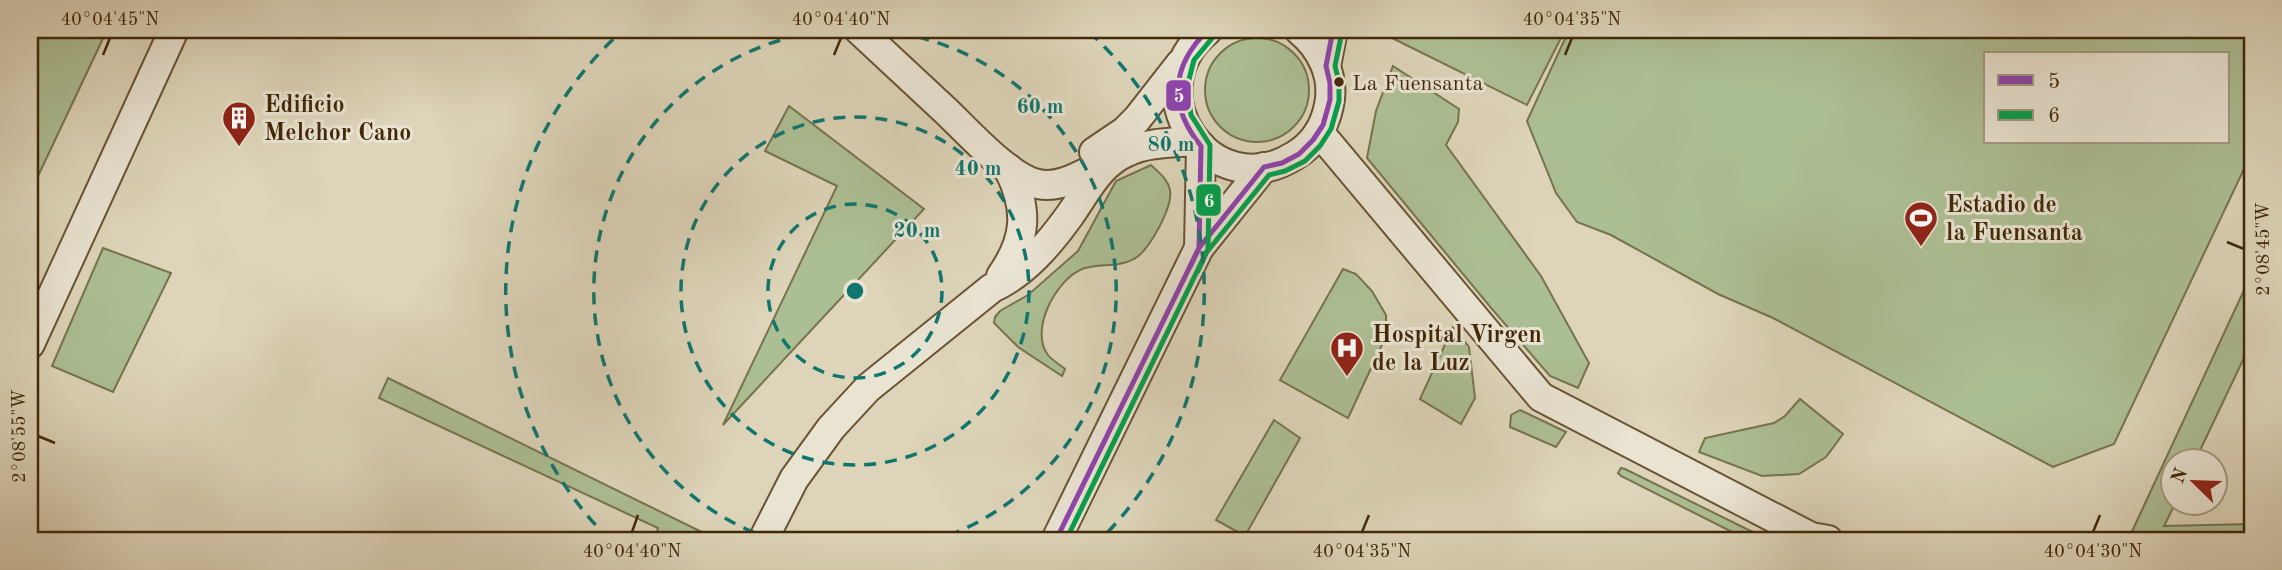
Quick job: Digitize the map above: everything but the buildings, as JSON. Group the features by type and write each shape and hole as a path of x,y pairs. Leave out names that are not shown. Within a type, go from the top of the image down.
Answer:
{"street":[{"path":"30,344 174,30"},
{"path":"859,30 986,150 1025,180 1045,185 1077,178 1130,150 1152,144 1198,144"},
{"path":"1009,168 1044,171 1082,160 1125,131 1137,120 1192,46 1208,30"},
{"path":"1186,55 1179,74 1177,94 1184,124 1198,144 1216,159 1234,166 1264,167 1291,159 1306,147 1319,132 1330,100 1326,66 1318,50 1299,30"},
{"path":"1326,66 1333,30"},
{"path":"1319,132 1541,397 1811,537 1828,540"},
{"path":"1198,144 1199,248"},
{"path":"763,540 794,479 831,428 868,388 992,288 1006,281 1034,258 1052,239 1109,162"},
{"path":"1056,540 1199,248 1264,167"},
{"path":"992,288 1016,255 1021,239 1022,205 1009,168"}],"green space":[{"path":"30,30 107,30 30,193"},
{"path":"1376,30 1565,30 1527,105"},
{"name":"Estadio de la Fuensanta","path":"1569,30 2252,30 2252,152 2114,444 2053,467 1773,318 1718,294 1611,235 1577,222 1556,193 1527,121"},
{"path":"1257,38 1277,42 1294,53 1305,70 1309,90 1305,110 1294,127 1277,138 1257,142 1237,138 1220,127 1209,110 1205,90 1209,70 1220,53 1237,42"},
{"path":"1393,66 1459,109 1458,122 1446,145 1541,276 1589,363 1578,388 1550,376 1367,158 1376,111"},
{"path":"789,106 924,209 723,425 837,186 765,151"},
{"path":"1151,165 1167,182 1170,190 1168,207 1153,238 1140,254 1128,262 1088,267 1072,275 1055,294 1048,307 1042,333 1043,345 1048,355 1065,369 1062,376 1018,347 994,323 995,317 1000,311 1028,295 1078,251 1116,181"},
{"path":"103,248 171,273 113,392 52,366"},
{"path":"1343,269 1356,274 1372,291 1386,315 1386,336 1348,418 1280,380"},
{"path":"2252,273 2252,341 2201,448 2171,448"},
{"path":"1453,327 1469,347 1475,398 1461,424 1420,399"},
{"path":"388,378 718,540 654,540 658,528 379,398"},
{"path":"1800,399 1843,434 1826,457 1799,474 1762,476 1699,452 1705,438 1774,423 1785,416"},
{"path":"1520,410 1566,432 1556,447 1510,427 1511,415"},
{"path":"1274,420 1300,438 1245,536 1216,520"},
{"path":"1621,468 1769,540 1748,540 1621,476 1618,473"},
{"path":"2160,471 2160,518 2168,518 2164,526 2251,524 2252,540 2128,540"}],"transit line":[{"name":"5","path":"1190,267 1199,248 1201,146 1183,116 1178,87 1187,58 1208,30"},
{"name":"5","path":"1056,540 1199,248 1264,167 1282,163 1299,154 1323,125 1330,100 1326,66 1333,30"},
{"name":"6","path":"1066,540 1206,253 1269,175 1305,161 1320,146 1331,129 1339,101 1339,82 1335,66 1342,32"},
{"name":"6","path":"1198,271 1208,249 1210,145 1191,115 1187,87 1194,60 1214,36"}],"place":[{"name":"La Fuensanta","path":"1339,82"},
{"name":"Edificio Melchor Cano","path":"239,148"},
{"name":"Estadio de la Fuensanta","path":"1921,248"},
{"name":"Hospital Virgen de la Luz","path":"1347,378"}]}
